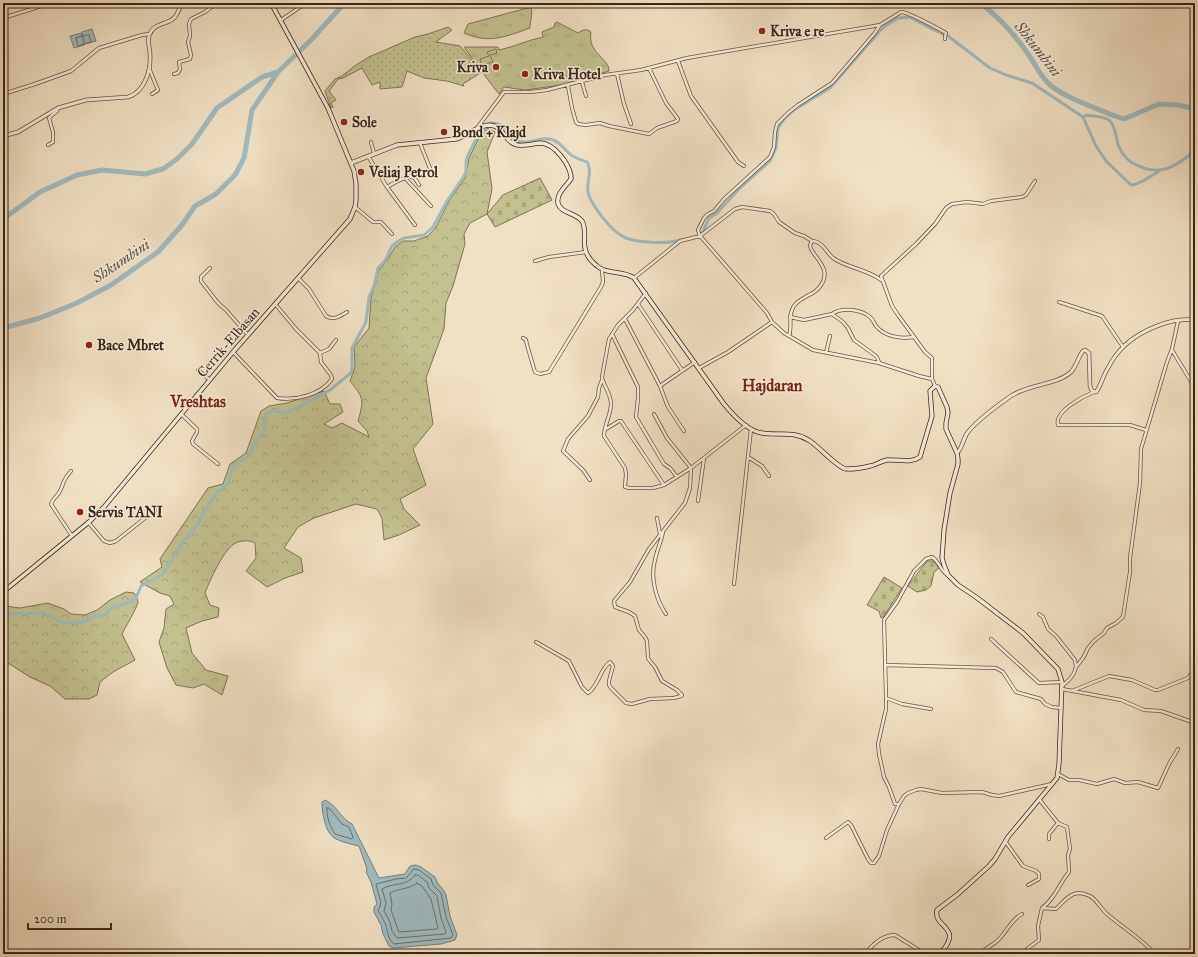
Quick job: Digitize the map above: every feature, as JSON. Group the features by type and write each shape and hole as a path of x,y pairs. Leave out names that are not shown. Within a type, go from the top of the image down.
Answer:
{"main road":[{"path":"271,3 280,20"},
{"name":"Cerrik-Elbasan","path":"3,592 72,536 110,500 233,352 276,305 350,219 355,207 356,184 350,163 328,108 280,20"},
{"path":"350,163 397,145 456,139 465,136 476,129 492,125 500,129 509,141 514,144 524,146 539,143 547,144 555,150 566,165 571,176 571,179 558,197 558,205 560,208 583,222 586,252 596,265 602,269 628,274 634,278 724,404 746,425 763,434 791,433 804,438 819,447 837,464 845,469 869,467 885,460 915,460 920,457 932,416 930,391 934,386 938,387 948,413 946,429 957,453 958,464 950,493 942,544 942,558 948,575 958,585 1023,633 1058,669 1062,685 1057,778 1005,840 995,859 989,866 975,877 958,894 937,910 938,919 947,928 949,934 949,942 941,953"}],"street":[{"path":"3,18 51,3"},
{"path":"3,136 18,132 58,108 86,100 128,97 134,95 139,91 143,84 149,68 149,34 155,26 175,18 182,3"},
{"path":"205,3 214,6"},
{"path":"174,74 178,73 180,69 179,62 190,59 188,42 190,36 189,24 191,19 221,3"},
{"path":"280,20 306,3"},
{"path":"699,236 704,218 770,157 774,146 776,127 782,119 798,105 832,83 880,25 898,13 904,12 911,14 945,36"},
{"path":"476,129 504,92 541,91 568,86 605,75 649,68 748,47 788,42 811,36 880,25"},
{"path":"3,94 73,70 99,48 142,34 149,34"},
{"path":"678,61 691,96 738,162 744,166"},
{"path":"149,68 158,90 152,94"},
{"path":"568,86 572,108 578,124 586,125 600,123 649,135 657,128 677,121 678,119 666,102 649,68"},
{"path":"617,74 624,104 631,124"},
{"path":"582,82 586,96"},
{"path":"48,145 53,142 53,132 49,118 58,111 58,108"},
{"path":"370,142 374,153"},
{"path":"420,143 431,171"},
{"path":"368,156 387,187 415,225"},
{"path":"387,187 405,178 413,177 419,184"},
{"path":"405,178 431,206"},
{"path":"934,386 932,379 932,358 925,352 892,306 881,276 916,244 935,224 946,208 952,204 967,202 982,204 991,200 1022,197 1026,195 1035,181"},
{"path":"355,207 373,222 381,222 392,234"},
{"path":"634,278 680,241 699,236 735,209 742,207 770,211 779,222 795,233 812,241 815,240 836,260 868,272 882,280"},
{"path":"699,236 767,313 772,322 789,336 813,350 879,362 932,379"},
{"path":"789,336 791,331 790,317 794,305 820,288 825,276 824,271 810,245 812,241"},
{"path":"536,262 548,257 586,252"},
{"path":"210,268 201,277 201,281 218,303 248,335"},
{"path":"523,338 526,340 535,372 540,374 549,372 602,285 602,269"},
{"path":"298,278 309,289 326,316 329,318 337,318 347,312"},
{"path":"590,480 583,470 563,451 568,439 588,416 598,397 609,338 618,325 625,319 646,293"},
{"path":"1059,302 1102,316 1123,347"},
{"path":"638,304 682,370"},
{"path":"233,352 277,398 292,399 310,394 327,384 332,379 331,375 321,362 320,353 296,329 276,305"},
{"path":"790,317 804,320 832,314 837,310 849,310 859,312 870,318 880,329 894,337 914,337"},
{"path":"832,314 843,322 854,340 876,356 879,362"},
{"path":"625,319 660,386 668,407 684,431"},
{"path":"1146,430 1125,425 1058,425 1058,418 1080,398 1097,392 1107,368 1123,347 1146,331 1178,321 1195,320"},
{"path":"1062,685 1070,679 1088,648 1094,641 1104,633 1107,628 1123,617 1130,572 1130,558 1140,483 1141,449 1172,349 1178,321"},
{"path":"699,368 728,352 772,322"},
{"path":"612,334 638,387 636,417 664,464 670,468 677,477"},
{"path":"826,353 830,336"},
{"path":"320,353 329,348 336,340"},
{"path":"1172,349 1195,388"},
{"path":"957,453 966,435 979,422 1012,396 1028,387 1065,376 1076,366 1083,351 1085,350 1089,353 1090,386 1094,392"},
{"path":"660,386 695,362"},
{"path":"198,370 210,380"},
{"path":"602,380 607,387 611,406 604,436 624,468 626,474 625,487 646,488 664,486 691,468 746,425"},
{"path":"181,414 197,429 192,441 193,444 218,464"},
{"path":"536,642 569,661 580,684 588,693 595,687 606,665 610,662 613,666 609,681 610,688 626,703 632,704 650,699 674,698 682,695 677,690 662,681 655,667 648,658 646,637 639,630 635,616 615,607 614,604 614,601 630,582 660,534 685,503 690,488 691,468 667,438 654,414"},
{"path":"606,429 621,421 664,486"},
{"path":"734,584 751,428"},
{"path":"748,457 762,466 769,476"},
{"path":"698,501 704,458"},
{"path":"71,471 64,479 59,492 51,504 72,536"},
{"path":"88,522 104,541 110,543 116,541 155,510"},
{"path":"657,518 660,534"},
{"path":"663,532 653,568 657,597 660,607 666,614"},
{"path":"899,804 895,804 893,801 884,777 878,744 886,709 884,620 897,602 914,571 926,559 932,557 938,562 945,574 948,575"},
{"path":"1039,614 1048,629 1056,636 1073,657 1076,667"},
{"path":"991,639 1039,683 1062,685 1071,691 1121,700 1144,710 1157,710 1195,723"},
{"path":"886,665 996,668 1003,672 1016,692 1041,700 1045,704 1052,707 1061,708"},
{"path":"1071,691 1109,676 1132,680 1158,690 1188,678 1195,669"},
{"path":"886,698 902,704 931,709"},
{"path":"1058,774 1069,780 1079,780 1097,784 1114,779 1125,784 1138,782 1158,788 1178,749"},
{"path":"826,838 848,822 871,863 874,864 879,856 887,830 899,804 904,796 916,790 942,792 982,792 994,796 1045,784 1052,784"},
{"path":"1023,954 1040,939 1038,926 1042,908 1054,896 1062,880 1069,872 1068,855 1070,850 1067,827 1058,823 1039,799"},
{"path":"1049,839 1049,834 1058,823"},
{"path":"1005,840 1023,866 1036,870 1039,874 1039,879 1028,885"},
{"path":"1042,908 1056,909 1068,897 1076,893 1091,896 1106,914 1134,934 1155,954"},
{"path":"981,954 996,942 1015,919 1022,914"},
{"path":"865,954 873,944 891,935 895,935 922,952 941,953"}],"green space":[{"path":"531,7 532,13 530,28 513,34 489,39 464,33 468,24"},
{"path":"557,22 578,33 584,30 591,32 592,45 606,63 609,71 562,85 525,90 504,87 499,94 464,47 498,47 499,50 505,49 543,37 542,32 554,27 555,23"},
{"path":"448,27 452,30 436,42 460,46 482,72 463,84 464,86 447,81 424,78 407,71 402,87 380,89 380,82 372,85 362,68 338,79 329,91 336,100 331,103 333,107 331,108 325,91 335,79 342,76 369,57 415,37"},
{"path":"496,49 497,53 490,55 493,62 482,65 480,59 489,56 487,52"},
{"path":"487,128 495,132 487,152 492,189 487,214 470,223 464,234 465,244 453,286 446,303 444,329 426,378 433,424 413,449 426,485 400,499 404,509 420,525 384,540 382,518 377,509 356,504 314,518 298,527 284,548 301,558 303,572 285,578 267,587 246,571 256,558 255,543 244,541 234,544 221,559 205,593 210,605 219,608 218,617 202,621 186,628 192,653 206,670 228,676 222,695 204,684 193,688 176,685 167,668 159,642 164,628 166,609 174,604 170,596 160,593 140,582 162,567 160,559 208,488 223,484 230,464 246,453 261,411 269,406 287,403 324,391 330,404 340,404 343,412 324,424 332,428 342,423 369,437 367,431 358,421 362,400 358,391 350,381 355,367 354,347 369,328 371,298 379,270 395,247 403,241 414,241 428,236 436,227 449,201 465,178 469,158 477,141"},
{"path":"540,178 552,200 495,227 487,214 503,195"},
{"path":"927,561 933,561 939,568 934,572 931,586 926,590 917,592 908,586"},
{"path":"884,577 902,588 884,616 881,618 879,611 867,605"},
{"path":"126,592 134,593 138,601 136,608 122,634 135,660 113,672 100,682 97,695 89,699 65,699 50,686 30,677 8,663 3,663 3,604 5,606 20,608 48,603 64,609 71,614 85,615 97,610 110,600"}],"water":[{"path":"92,29 96,41 85,44 82,32"},
{"path":"81,33 84,45 74,48 70,36"},
{"path":"325,800 333,805 344,818 352,824 379,878 405,874 410,866 416,865 435,877 446,895 450,916 457,935 455,940 441,944 393,948 389,946 374,912 374,907 377,904 359,846 340,841 334,838 328,831 323,816 322,802"}],"waterway":[{"name":"Shkumbini","path":"3,328 40,318 77,303 111,285 158,252 182,225 195,206 216,194 235,175 244,158 252,110 278,72 346,3"},
{"name":"Shkumbini","path":"980,3 994,14 1012,33 1046,81 1063,94 1124,119 1159,104 1178,105 1195,109"},
{"path":"702,234 709,218 717,213 739,189 770,161 776,148 778,128 784,119 794,110 830,88 880,31 898,18 910,17 948,36 990,68 1006,75 1032,83 1083,117 1087,115 1108,119 1114,127 1121,150 1127,159 1136,165 1147,169 1161,170 1173,166 1192,153"},
{"name":"Shkumbini","path":"3,219 40,192 77,175 102,170 145,174 163,169 177,159 192,144 217,108 262,77 278,72"},
{"path":"1083,117 1096,146 1106,161 1131,185 1141,182 1158,172"},
{"path":"3,614 44,613 63,623 82,622 98,615 105,615 111,608 132,602 136,598 141,586 162,575 183,542 198,524 204,511 217,492 229,483 232,468 249,456 264,429 266,414 273,411 286,413 299,407 330,390 351,373 352,348 366,322 369,297 374,286 378,268 385,261 392,246 400,240 424,235 433,227 447,201 464,176 468,155 476,139 484,131 487,124 493,123 502,126 513,139 517,141 531,142 544,139 556,141 574,157 587,162 589,165 588,192 593,204 609,225 626,238 646,242 668,242 681,240"}],"place":[{"name":"Kriva e re","path":"762,31"},
{"name":"Kriva","path":"496,67"},
{"name":"Kriva Hotel","path":"525,74"},
{"name":"Sole","path":"344,122"},
{"name":"Bond + Klajd","path":"444,132"},
{"name":"Veliaj Petrol","path":"361,172"},
{"name":"Bace Mbret","path":"89,345"},
{"name":"Servis TANI","path":"80,512"}],"district":[{"name":"Hajdaran","path":"772,385"},
{"name":"Vreshtas","path":"198,401"}]}
